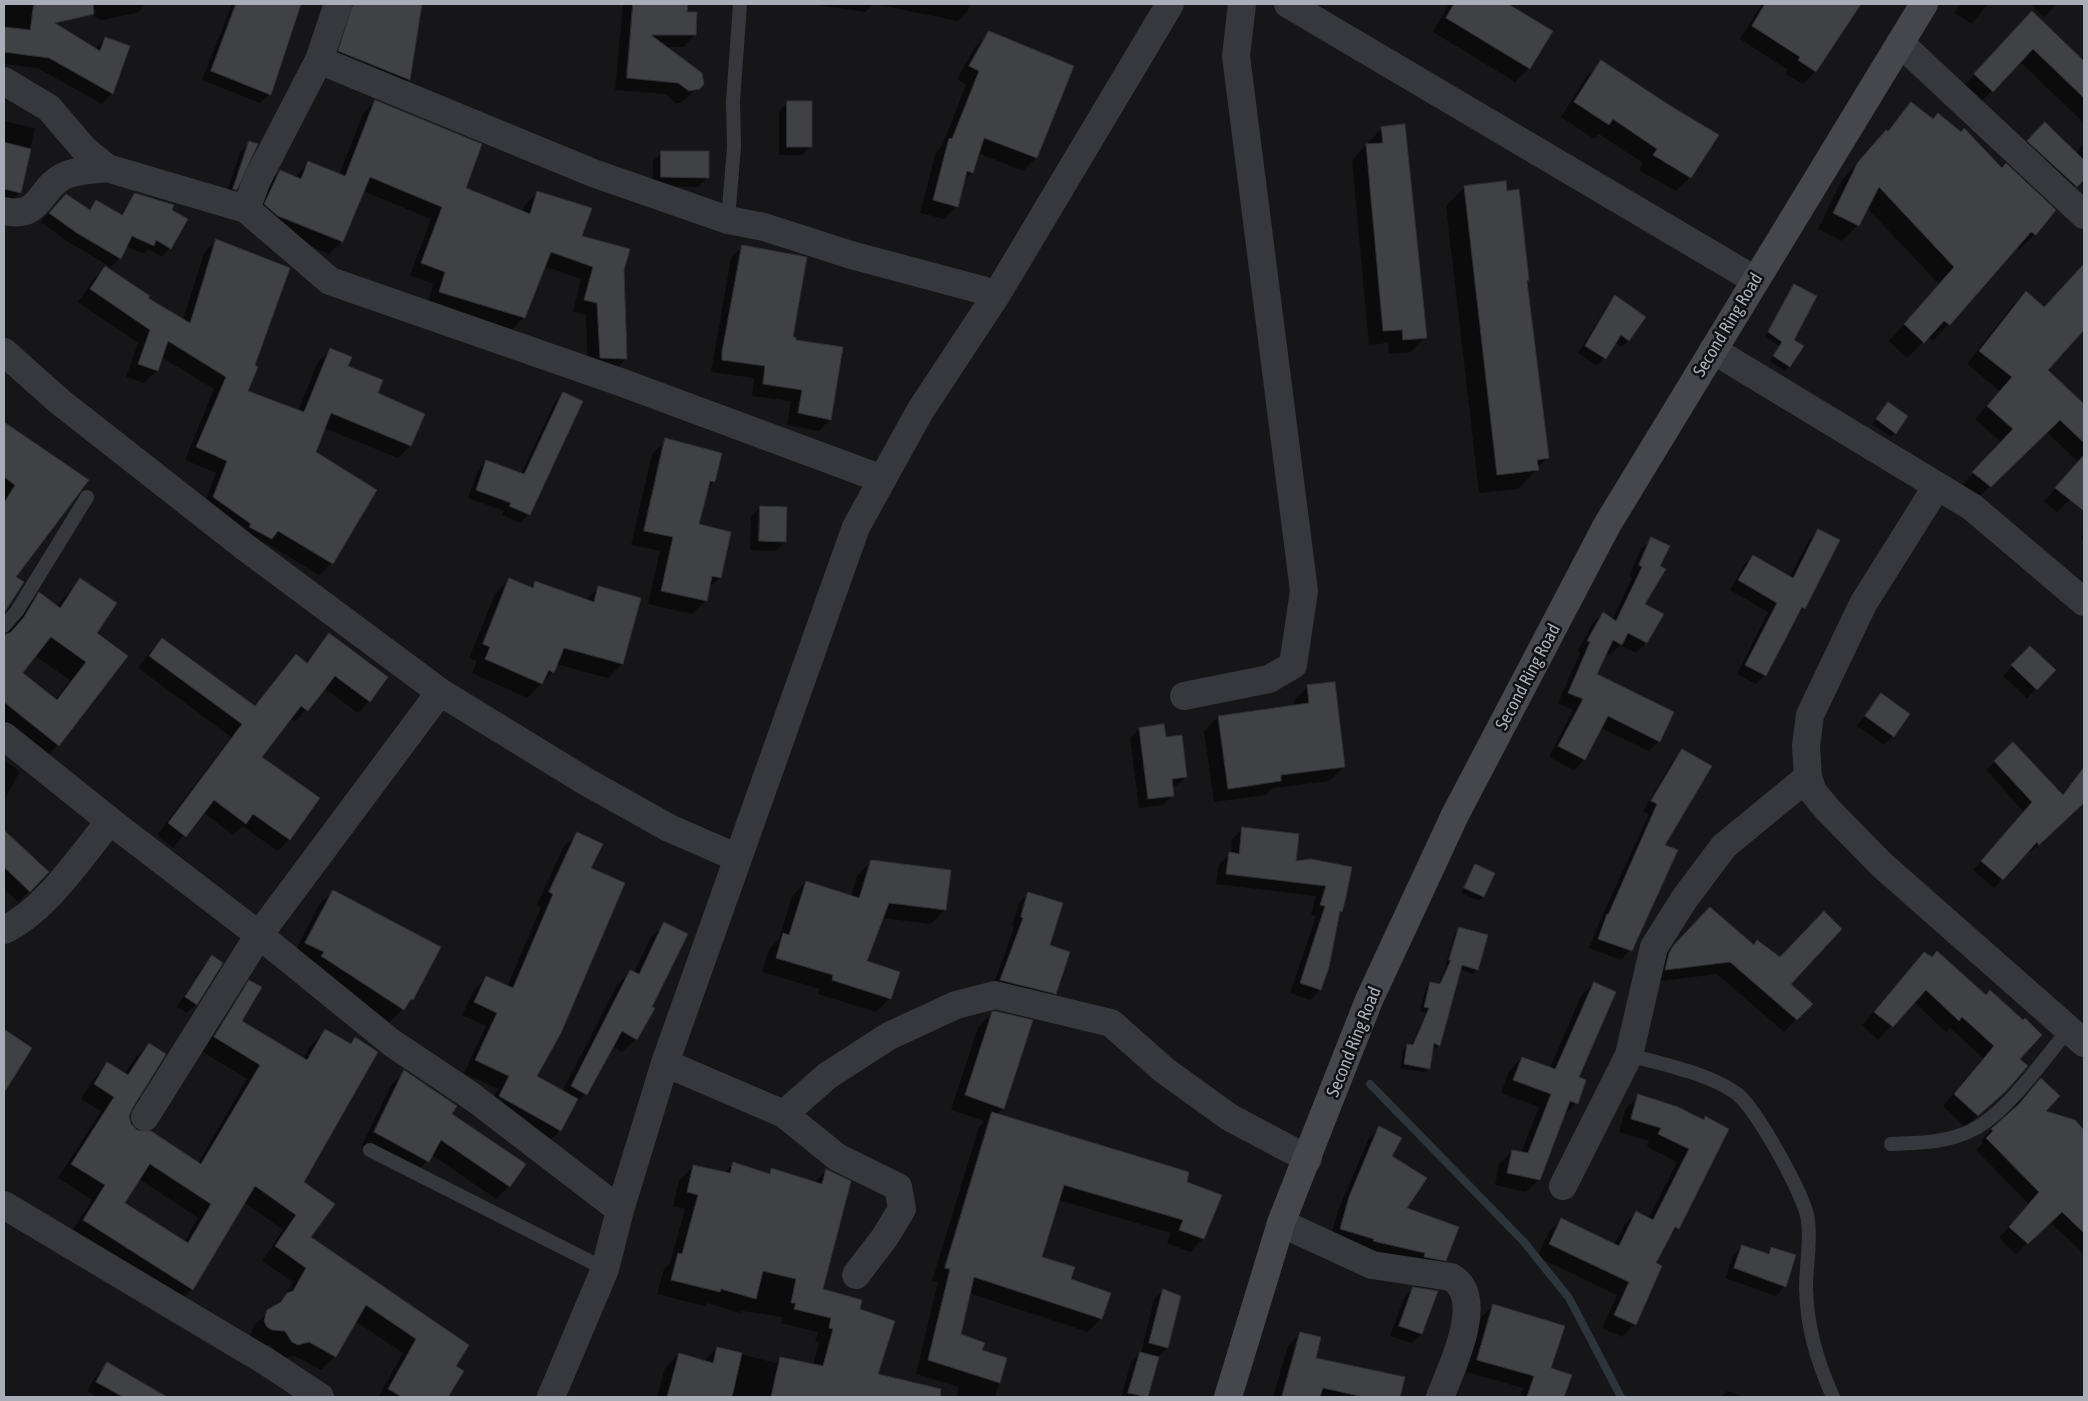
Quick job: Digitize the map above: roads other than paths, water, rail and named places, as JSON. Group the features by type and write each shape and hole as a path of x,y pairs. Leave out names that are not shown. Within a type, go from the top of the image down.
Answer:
{"main road":[{"name":"Second Ring Road","path":"1228,1397 1281,1223 1308,1159 1369,1000 1455,815 1607,525 1924,4"}],"street":[{"path":"246,209 257,180 319,60 338,4"},
{"path":"551,1397 605,1269 620,1210 665,1064 856,527 920,411 997,294 1170,4"},
{"path":"1184,696 1269,679 1293,666 1304,591 1236,56 1242,4"},
{"path":"1288,4 1755,280"},
{"path":"1900,43 2084,215"},
{"path":"319,60 593,173 728,220 764,227 851,255 997,294"},
{"path":"4,81 49,108 84,149 107,168 246,209 330,281 623,383 882,479"},
{"path":"4,211 22,212 31,210 55,182 66,175 107,168"},
{"path":"1713,350 1972,507 2084,602"},
{"path":"4,352 59,401 237,541 440,692 585,781 669,828 738,858"},
{"path":"1937,486 1863,604 1810,715 1806,746 1808,777 1813,792 1828,810 1882,865 2079,1028"},
{"path":"145,1118 259,935 440,692"},
{"path":"4,736 110,821 259,935 392,1043 474,1098 620,1210"},
{"path":"1562,1186 1629,1055 1654,946 1685,898 1724,846 1808,777"},
{"path":"4,930 19,923 53,890 110,821"},
{"path":"784,1114 827,1076 889,1036 956,1005 995,996 1111,1023 1164,1070 1229,1117 1308,1159"},
{"path":"665,1064 784,1114 837,1157 898,1187 902,1210 885,1237 856,1275"},
{"path":"4,1205 267,1362 320,1397"},
{"path":"1281,1223 1372,1265 1451,1278 1460,1283 1465,1294 1466,1320 1457,1354 1440,1397"}],"lane":[{"path":"728,220 734,147 732,100 740,4"},
{"path":"4,626 17,611 87,497"},
{"path":"1891,1144 1934,1142 1974,1130 2010,1101 2079,1028"},
{"path":"1629,1055 1686,1069 1736,1093 1760,1123 1793,1178 1808,1219 1806,1289 1810,1334 1819,1366 1833,1397"},
{"path":"370,1150 605,1269"}],"waterway":[{"path":"1370,1084 1524,1242 1569,1298 1621,1397"}]}
